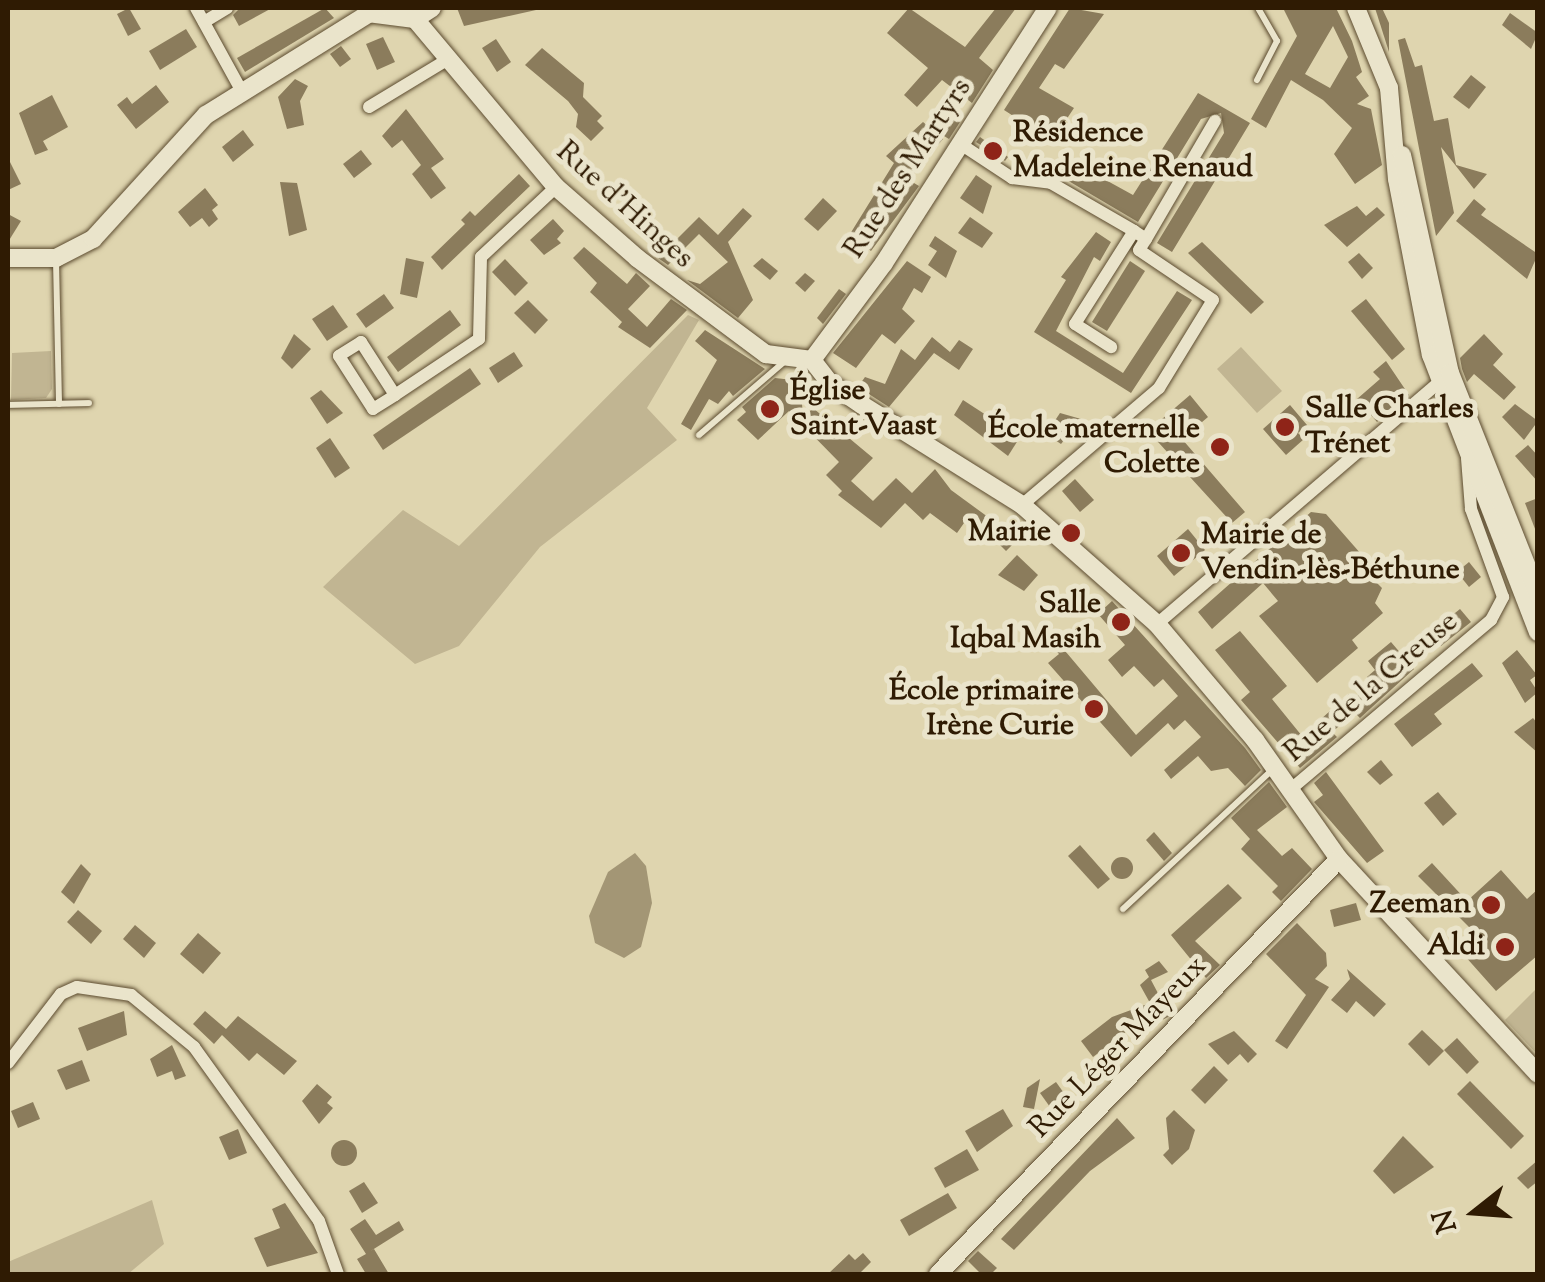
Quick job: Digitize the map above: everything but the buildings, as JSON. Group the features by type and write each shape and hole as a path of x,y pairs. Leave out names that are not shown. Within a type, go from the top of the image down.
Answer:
{"street":[{"path":"196,8 242,90"},
{"path":"204,22 227,8"},
{"name":"Rue des Martyrs","path":"812,360 1048,8"},
{"path":"1356,8 1380,60 1398,145 1401,201 1467,458 1538,632"},
{"name":"Rue d'Hinges","path":"56,258 93,239 206,116 242,90 373,10 416,12 556,188 690,302 786,361"},
{"path":"368,106 450,58"},
{"path":"1111,347 1075,324 1216,121"},
{"path":"958,142 1012,178 1051,183 1140,235"},
{"path":"395,395 360,342 339,356 373,410 478,339 482,257 556,188"},
{"path":"1022,506 1159,388 1212,300 1139,250 1140,235"},
{"path":"8,258 56,258"},
{"path":"786,361 812,360 832,384 862,405 1022,506 1157,624 1275,768 1339,858 1538,1074"},
{"path":"1444,378 1468,422 1538,594"},
{"path":"1157,624 1444,378"},
{"name":"Rue de la Creuse","path":"1290,789 1491,620 1503,597 1471,508 1467,458"},
{"name":"Rue Léger Mayeux","path":"938,1274 1339,858"},
{"path":"8,1063 61,994 77,987 131,995 194,1046 319,1220 338,1274"}],"lane":[{"path":"1256,80 1278,41 1258,8"},
{"path":"56,258 59,404"},
{"path":"699,436 786,361"},
{"path":"8,405 89,403"},
{"path":"1122,909 1275,768"}],"shaded area":[{"path":"688,315 699,320 647,408 677,440 540,547 459,646 415,664 323,587 403,510 459,546"},
{"path":"1241,347 1282,391 1257,413 1217,369"},
{"path":"51,351 52,389 46,398 11,400 12,353"},
{"path":"635,853 646,866 652,903 641,947 624,958 595,943 589,916 608,872"},
{"path":"1537,988 1537,1054 1505,1020"},
{"path":"152,1200 164,1244 128,1274 8,1274 8,1262"}],"place":[{"name":"Résidence Madeleine Renaud","path":"993,151"},
{"name":"Église Saint-Vaast","path":"770,409"},
{"name":"Salle Charles Trénet","path":"1285,427"},
{"name":"École maternelle Colette","path":"1220,447"},
{"name":"Mairie","path":"1071,533"},
{"name":"Mairie de Vendin-lès-Béthune","path":"1181,553"},
{"name":"Salle Iqbal Masih","path":"1121,622"},
{"name":"École primaire Irène Curie","path":"1094,709"},
{"name":"Zeeman","path":"1491,905"},
{"name":"Aldi","path":"1505,947"}]}
